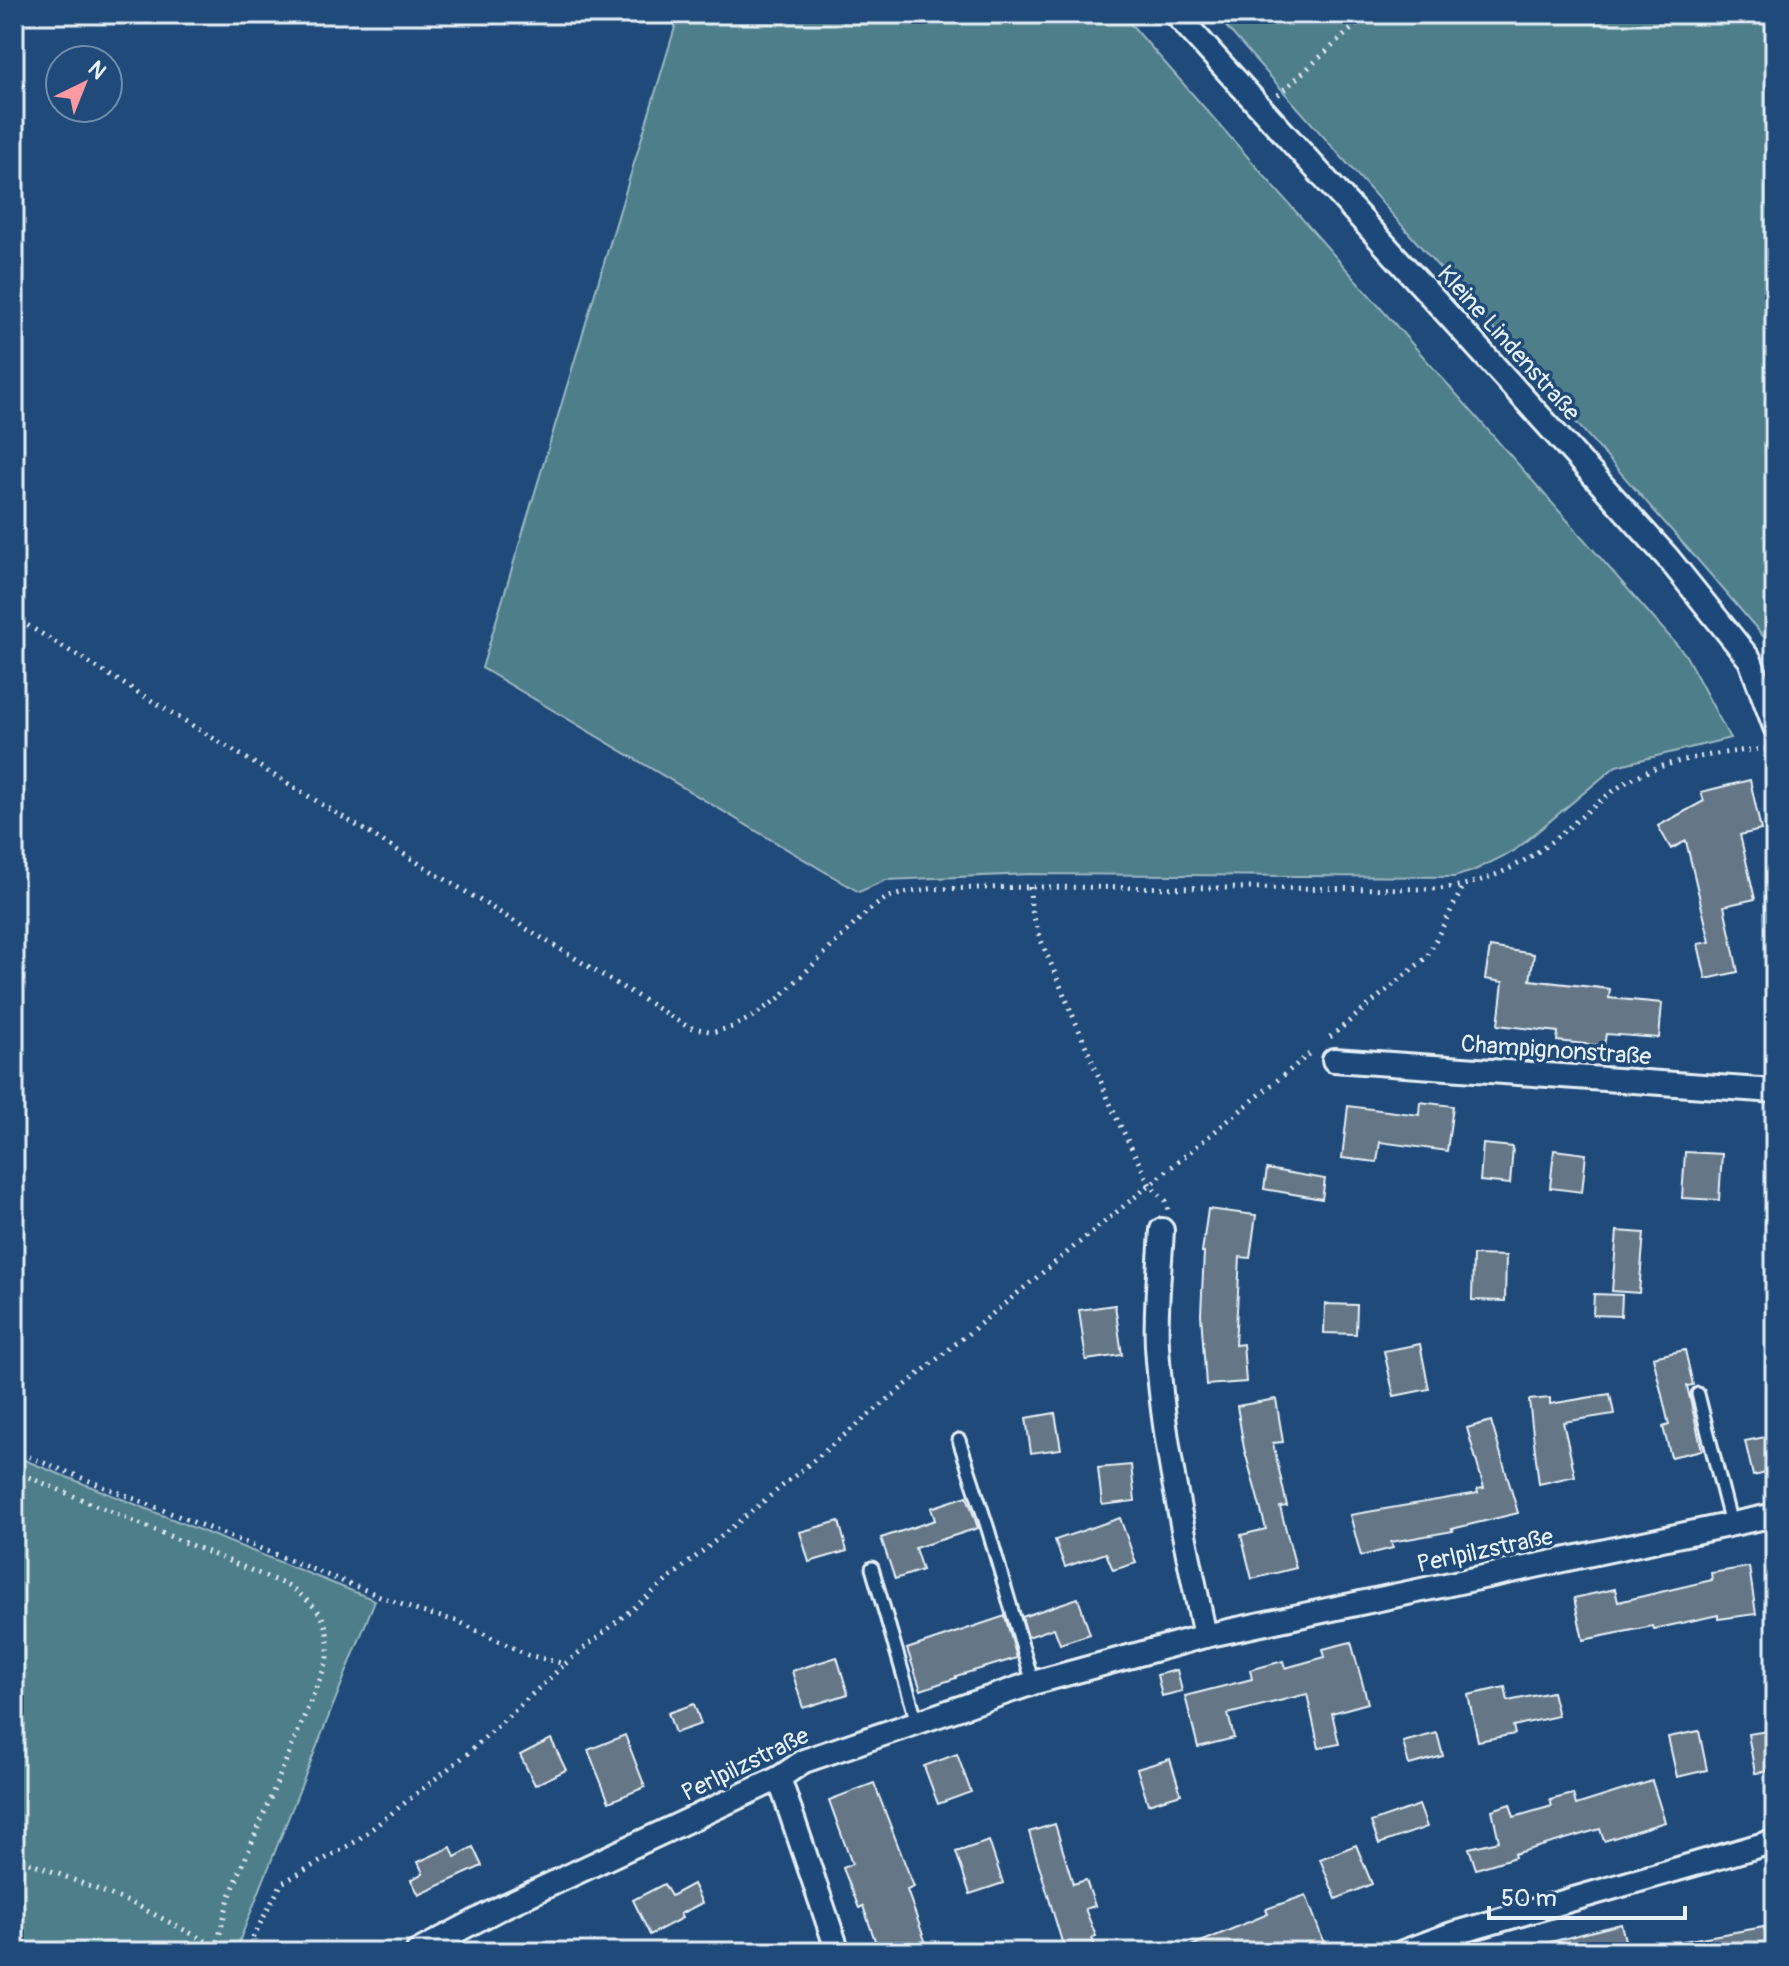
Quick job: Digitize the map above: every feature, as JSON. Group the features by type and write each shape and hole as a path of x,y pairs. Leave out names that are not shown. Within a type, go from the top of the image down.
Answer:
{"street":[{"name":"Kleine Lindenstraße","path":"1176,14 1668,558 1750,660 1775,727"},
{"name":"Champignonstraße","path":"1334,1060 1775,1091"},
{"path":"1162,1230 1157,1344 1161,1394 1172,1483 1205,1636"},
{"name":"Perlpilzstraße","path":"417,1952 502,1907 779,1778 804,1761 1033,1683 1205,1636 1775,1515"},
{"path":"779,1778 838,1952"},
{"path":"1403,1952 1452,1934 1775,1841"}],"lane":[{"path":"1698,1394 1731,1524"},
{"path":"959,1440 1033,1683"},
{"path":"872,1568 917,1722"}],"path":[{"path":"1262,109 1368,14"},
{"path":"14,617 688,1027 714,1032 752,1017 779,998 868,911 886,898 930,889 1030,887 1463,887 1531,858 1595,804 1646,772 1689,760 1775,748"},
{"path":"1030,887 1031,907 1040,938 1115,1115 1150,1185"},
{"path":"245,1952 282,1883 355,1842 467,1754 565,1664 1427,957 1463,887"},
{"path":"14,1451 418,1611 457,1621 528,1655 565,1664"},
{"path":"14,1471 291,1587 317,1608 329,1632 328,1659 229,1898 216,1949"},
{"path":"14,1856 136,1905 227,1952"}],"green space":[{"path":"679,14 1122,14 1685,654 1730,738 1616,766 1514,851 1454,877 1030,874 886,880 859,892 482,668"},
{"path":"1215,14 1775,14 1775,650 1704,567"},
{"path":"14,1456 375,1600 235,1952 14,1952"}],"building":[{"path":"1750,780 1761,830 1740,835 1755,899 1724,906 1738,972 1706,979 1698,944 1710,942 1686,841 1671,849 1658,826 1704,801 1701,792"},
{"path":"1490,947 1534,954 1530,980 1610,989 1609,998 1662,1003 1659,1038 1606,1034 1604,1046 1557,1041 1558,1032 1498,1025 1503,982 1485,979"},
{"path":"1420,1102 1453,1106 1447,1151 1380,1142 1377,1162 1342,1158 1348,1106 1419,1115"},
{"path":"1483,1144 1513,1147 1510,1184 1480,1181"},
{"path":"1554,1150 1586,1154 1582,1192 1550,1188"},
{"path":"1685,1152 1722,1154 1719,1200 1682,1198"},
{"path":"1267,1169 1325,1179 1322,1199 1264,1189"},
{"path":"1208,1209 1256,1215 1250,1258 1240,1257 1235,1345 1243,1344 1246,1382 1206,1385 1201,1314 1202,1252"},
{"path":"1617,1231 1644,1233 1639,1293 1612,1291"},
{"path":"1473,1255 1506,1256 1505,1301 1472,1300"},
{"path":"1594,1294 1622,1295 1621,1316 1593,1315"},
{"path":"1325,1304 1357,1305 1356,1334 1324,1333"},
{"path":"1115,1305 1122,1355 1086,1360 1079,1310"},
{"path":"1420,1344 1429,1389 1394,1396 1384,1351"},
{"path":"1685,1350 1693,1385 1687,1386 1702,1450 1671,1457 1663,1427 1669,1425 1653,1357"},
{"path":"1610,1394 1614,1414 1563,1422 1575,1476 1539,1484 1529,1400 1550,1398 1550,1404"},
{"path":"1276,1399 1283,1442 1273,1443 1287,1506 1280,1507 1296,1568 1252,1579 1241,1535 1266,1529 1244,1448 1237,1406"},
{"path":"1055,1413 1061,1449 1031,1453 1026,1418"},
{"path":"1491,1421 1518,1513 1453,1531 1391,1542 1393,1548 1361,1556 1350,1515 1478,1493 1477,1489 1484,1488 1467,1428"},
{"path":"1775,1435 1775,1471 1753,1476 1745,1441"},
{"path":"1131,1465 1135,1501 1102,1505 1098,1468"},
{"path":"967,1496 978,1528 915,1548 922,1570 895,1579 881,1538 935,1520 931,1508"},
{"path":"1120,1518 1136,1563 1113,1570 1106,1553 1065,1567 1055,1540"},
{"path":"839,1521 847,1551 809,1562 800,1532"},
{"path":"1749,1567 1756,1614 1718,1619 1718,1615 1583,1640 1574,1598 1615,1589 1618,1602 1712,1580 1711,1573"},
{"path":"1078,1598 1090,1634 1060,1644 1054,1628 1028,1637 1022,1617"},
{"path":"1005,1616 1017,1658 921,1690 907,1649"},
{"path":"1351,1642 1368,1703 1332,1713 1339,1744 1319,1748 1307,1694 1228,1714 1234,1738 1198,1747 1185,1696 1252,1679 1250,1670 1283,1661 1285,1668 1325,1657 1323,1649"},
{"path":"837,1657 848,1694 803,1708 792,1671"},
{"path":"1177,1670 1182,1691 1162,1696 1157,1675"},
{"path":"1505,1687 1508,1701 1552,1692 1558,1716 1513,1726 1515,1734 1478,1741 1468,1695"},
{"path":"694,1704 701,1724 675,1733 668,1713"},
{"path":"1775,1730 1775,1770 1755,1773 1748,1734"},
{"path":"1699,1731 1707,1770 1677,1777 1668,1737"},
{"path":"1437,1733 1443,1756 1409,1765 1403,1742"},
{"path":"625,1735 645,1787 609,1802 588,1750"},
{"path":"551,1739 566,1770 535,1785 520,1755"},
{"path":"957,1754 971,1792 938,1804 924,1766"},
{"path":"1170,1759 1181,1794 1148,1804 1137,1769"},
{"path":"1652,1781 1665,1822 1604,1841 1600,1829 1514,1854 1515,1857 1476,1869 1469,1848 1499,1841 1492,1810 1510,1804 1514,1817 1552,1806 1550,1800 1573,1794 1576,1805"},
{"path":"874,1783 914,1887 907,1890 929,1952 879,1952 863,1906 859,1908 843,1868 852,1864 829,1800"},
{"path":"1419,1805 1427,1827 1379,1844 1371,1822"},
{"path":"1055,1824 1073,1884 1086,1880 1095,1906 1085,1909 1096,1936 1092,1938 1097,1952 1065,1952 1029,1832"},
{"path":"989,1841 1003,1883 970,1894 956,1852"},
{"path":"1356,1845 1372,1884 1336,1899 1320,1859"},
{"path":"451,1847 455,1857 473,1847 482,1866 419,1895 411,1880 423,1873 418,1862"},
{"path":"664,1884 671,1896 693,1884 702,1903 650,1935 633,1900"},
{"path":"1306,1895 1325,1946 1310,1952 1177,1952 1268,1914 1266,1909"},
{"path":"1621,1924 1628,1952 1540,1952 1539,1945"},
{"path":"1764,1927 1765,1931 1775,1929 1775,1952 1684,1952 1683,1941"}]}
